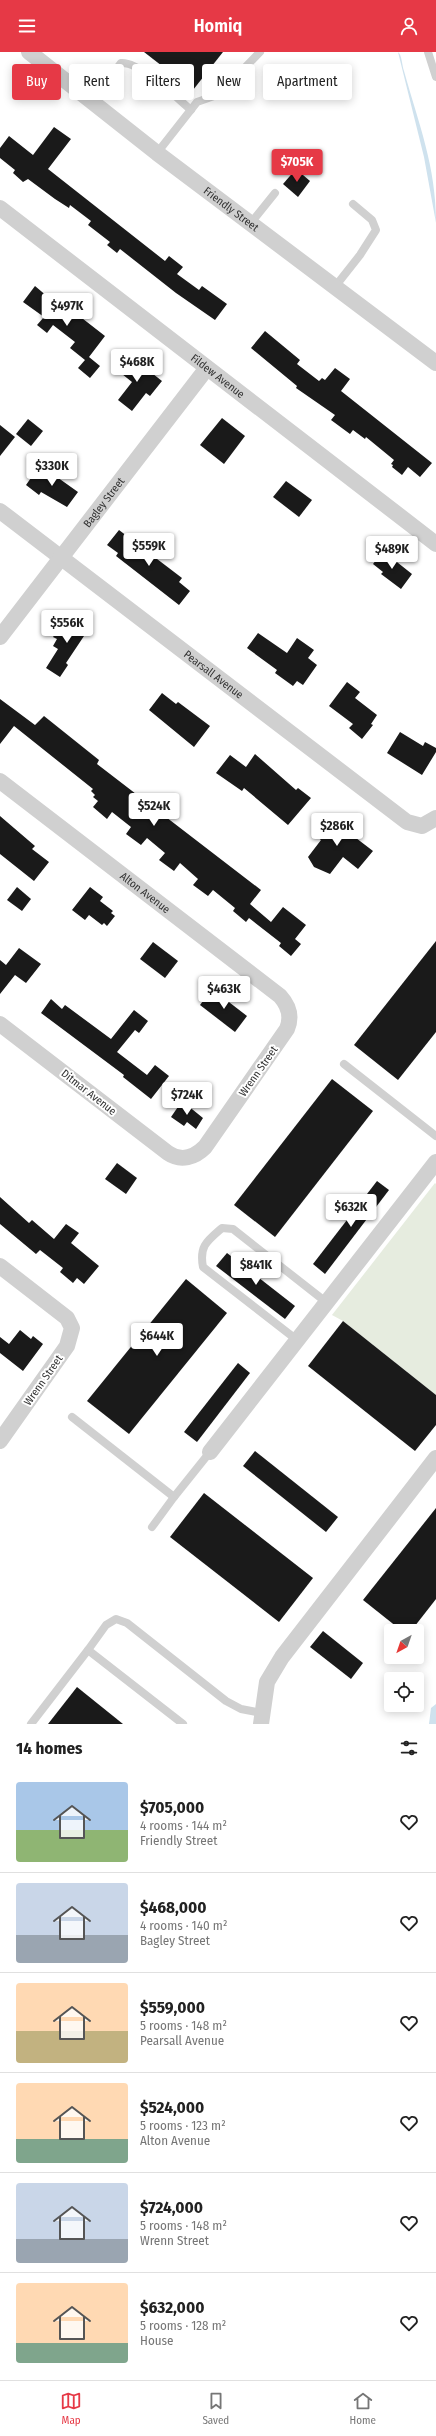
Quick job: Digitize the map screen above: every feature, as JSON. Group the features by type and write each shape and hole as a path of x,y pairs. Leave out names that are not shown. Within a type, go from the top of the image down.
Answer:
{"street":[{"name":"Friendly Street","path":"29,52 157,153 334,288 436,363"},
{"name":"Fildew Avenue","path":"0,208 436,544"},
{"name":"Bagley Street","path":"0,638 207,368"},
{"name":"Pearsall Avenue","path":"0,511 401,818 418,826 433,820"},
{"name":"Alton Avenue","path":"0,781 280,996 288,1007"},
{"name":"Wrenn Street","path":"180,1158 196,1154 205,1147 286,1029 289,1019 288,1007"},
{"name":"Ditmar Avenue","path":"0,1024 168,1154 180,1158"},
{"path":"210,1452 436,1162"},
{"name":"Wrenn Street","path":"0,1266 64,1315 72,1328 69,1343 0,1441"},
{"path":"262,1719 267,1682 282,1657 436,1458"}],"lane":[{"path":"157,153 197,102 214,96 227,86 260,52"},
{"path":"428,52 436,77"},
{"path":"92,101 122,63 126,62 144,72 191,110"},
{"path":"250,224 275,193"},
{"path":"334,288 376,230 372,220 353,204"},
{"path":"344,1064 436,1136"},
{"path":"297,1340 203,1267 201,1254 207,1240 222,1228 233,1229 326,1302"},
{"path":"72,1417 174,1497"},
{"path":"152,1527 210,1452"},
{"path":"31,1724 106,1625 116,1619 127,1623 226,1701 262,1719"},
{"path":"88,1650 183,1724"}],"shaded area":[{"path":"435,1183 436,1395 343,1321 332,1315"}],"water":[{"path":"398,52 421,128 430,164 436,223 424,157"},
{"path":"436,1704 436,1724 429,1724 431,1708"}],"building":[{"path":"144,52 223,52 214,64 202,64 202,79 194,89 194,64 159,64"},
{"path":"54,127 71,139 48,169 165,261 169,256 183,267 177,274 199,290 202,286 227,304 215,320 176,293 120,249 117,253 107,245 110,242 88,225 91,221 70,205 69,208 55,199 28,179 23,182 13,173 15,170 0,158 0,148 9,136 33,155"},
{"path":"296,169 310,181 298,197 283,184"},
{"path":"35,286 48,297 51,294 105,336 89,357 100,366 90,378 78,368 85,360 70,348 75,342 53,325 47,333 37,325 44,317 23,302"},
{"path":"265,331 300,360 297,364 319,381 322,378 325,380 335,368 350,379 341,391 432,463 420,477 408,467 402,475 392,467 393,465 391,464 394,460 366,437 365,439 353,430 350,434 331,420 335,415 296,388 297,386 251,348"},
{"path":"129,355 162,381 150,396 146,393 132,411 118,400 132,382 117,370"},
{"path":"222,418 245,436 224,464 200,445"},
{"path":"28,419 43,431 31,446 16,434"},
{"path":"0,425 15,437 0,456"},
{"path":"40,465 78,492 67,507 41,492 39,495 26,485"},
{"path":"286,481 312,500 299,517 273,497"},
{"path":"119,530 182,578 179,582 190,591 179,605 116,556 118,553 107,545"},
{"path":"383,551 412,574 401,589 381,574 383,572 373,564"},
{"path":"72,615 90,627 66,663 68,665 60,677 46,668 58,649 53,646 57,639 53,637 64,621 67,623"},
{"path":"258,633 287,653 297,638 314,650 308,658 317,665 303,685 297,681 293,686 275,673 277,670 247,648"},
{"path":"347,682 360,692 355,698 377,715 371,724 373,725 362,739 349,728 353,724 329,706"},
{"path":"162,693 176,704 178,702 210,726 194,747 149,710"},
{"path":"0,699 35,725 44,716 99,760 97,764 261,890 250,904 271,922 283,907 306,925 295,939 301,944 291,956 279,946 281,943 249,918 246,922 233,911 235,908 213,890 208,896 193,885 198,879 180,863 174,871 159,860 165,853 147,838 141,845 126,834 131,827 112,812 107,819 93,807 98,801 93,797 95,795 91,791 93,789 14,726 0,744"},
{"path":"400,732 423,746 425,742 436,748 436,752 422,775 387,753"},
{"path":"255,754 296,790 298,788 311,798 288,825 244,788 242,791 216,773 230,755 246,767"},
{"path":"326,815 373,851 358,869 343,857 330,874 314,867 308,857 321,840 312,833"},
{"path":"0,816 35,846 32,849 49,862 34,881 0,854"},
{"path":"17,887 31,899 22,911 7,900"},
{"path":"90,887 103,897 100,901 113,911 111,913 115,916 107,926 104,923 102,925 89,915 85,920 72,910"},
{"path":"436,941 436,1032 398,1080 354,1045"},
{"path":"153,942 178,961 165,978 140,959"},
{"path":"19,948 41,964 26,983 15,975 0,994 0,960 6,965"},
{"path":"212,989 247,1016 235,1032 200,1005"},
{"path":"51,999 62,1009 65,1005 111,1039 134,1010 148,1021 139,1033 135,1030 117,1052 147,1075 155,1065 169,1076 151,1099 123,1077 124,1075 41,1013"},
{"path":"332,1079 373,1111 275,1237 234,1205"},
{"path":"182,1101 203,1118 196,1129 187,1122 184,1126 171,1117"},
{"path":"117,1163 137,1178 126,1194 105,1179"},
{"path":"377,1181 389,1190 325,1274 313,1264"},
{"path":"0,1197 29,1223 32,1220 54,1239 66,1224 79,1233 71,1243 99,1266 84,1284 77,1278 73,1283 60,1272 63,1268 40,1250 36,1254 0,1224"},
{"path":"227,1253 295,1306 285,1319 216,1266"},
{"path":"186,1279 227,1313 129,1434 87,1401"},
{"path":"343,1321 436,1395 436,1425 415,1451 308,1366"},
{"path":"20,1330 31,1339 33,1336 43,1344 23,1371 0,1353 0,1337 9,1344"},
{"path":"238,1363 250,1373 197,1442 184,1432"},
{"path":"255,1451 338,1517 326,1532 243,1466"},
{"path":"204,1493 313,1578 279,1622 170,1537"},
{"path":"436,1508 436,1599 416,1624 393,1624 363,1600"},
{"path":"323,1631 363,1663 351,1679 310,1647"},
{"path":"77,1687 123,1724 48,1724"}]}
